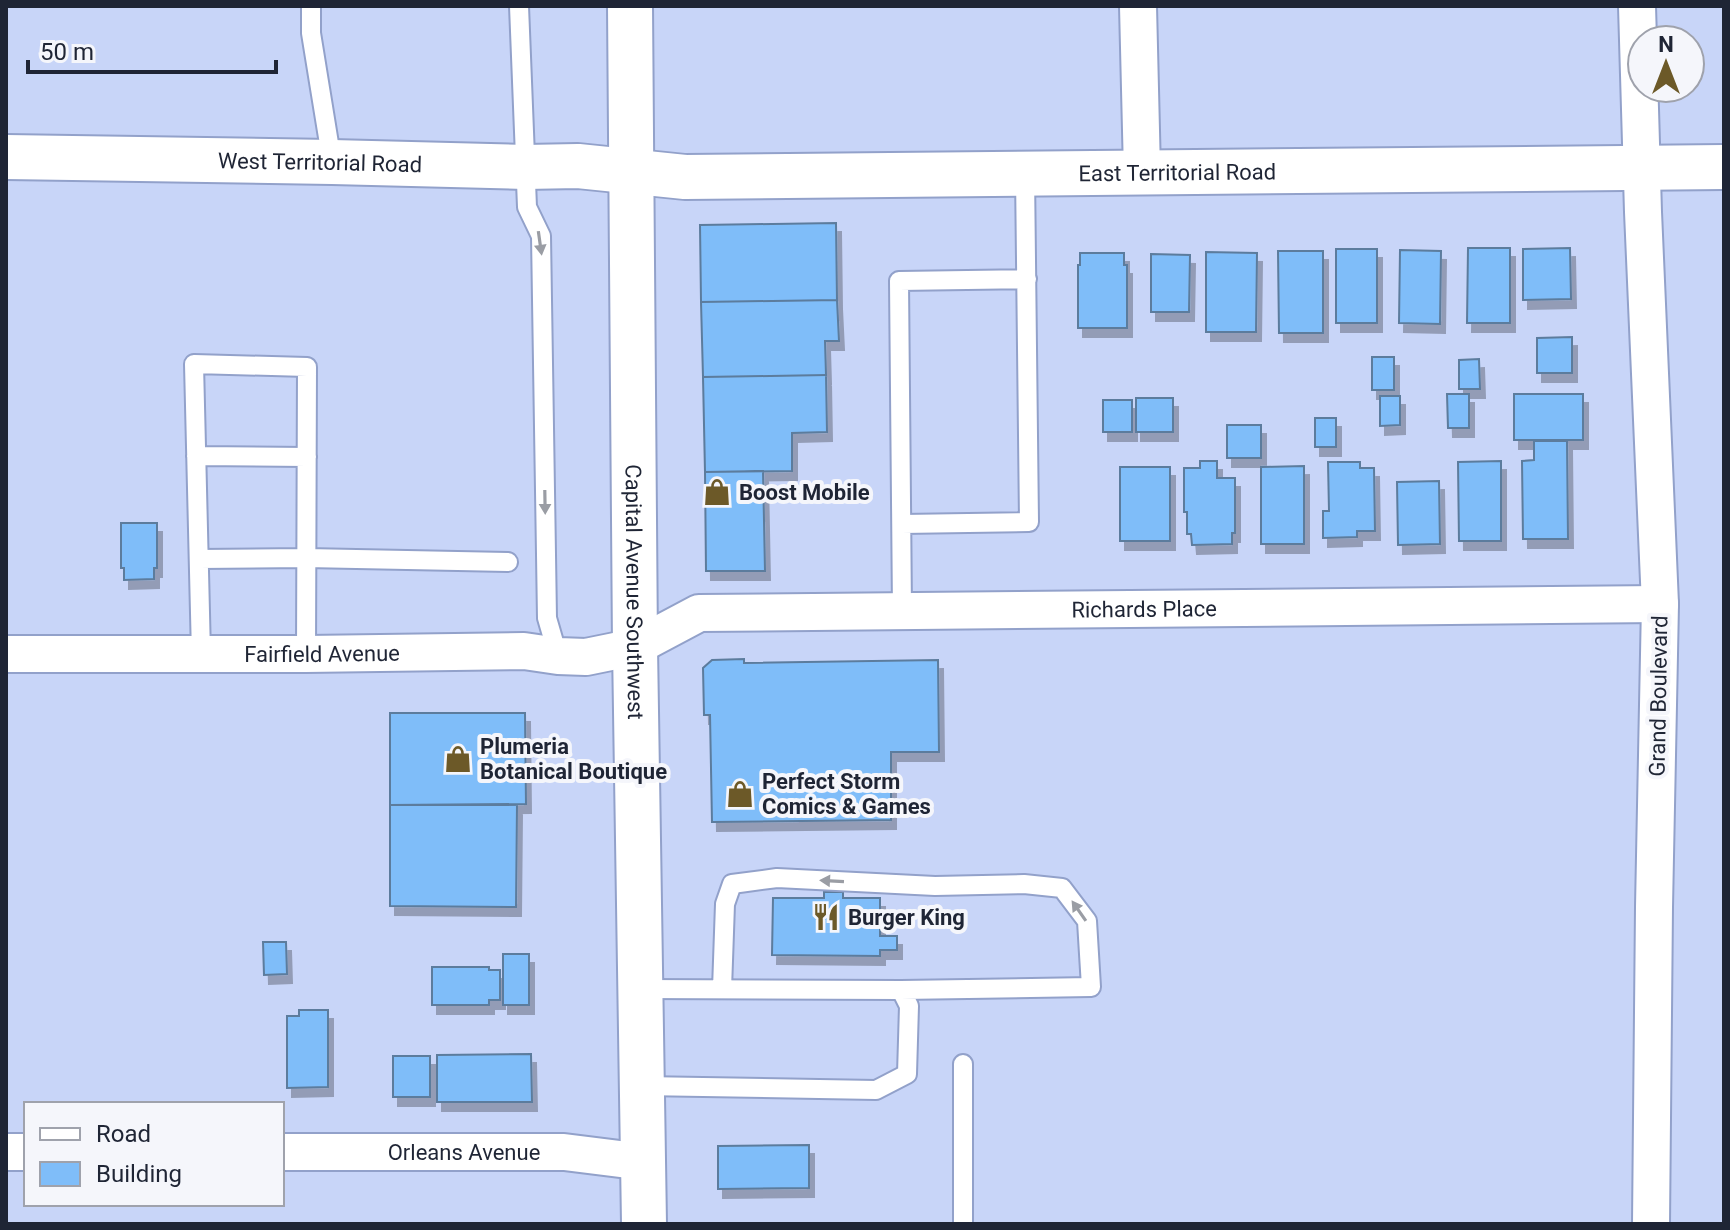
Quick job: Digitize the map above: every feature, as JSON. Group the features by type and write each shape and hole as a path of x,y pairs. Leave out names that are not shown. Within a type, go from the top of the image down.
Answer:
{"street":[{"name":"Capital Avenue Southwest","path":"630,6 644,1224"},
{"path":"1138,6 1142,172"},
{"name":"Grand Boulevard","path":"1637,6 1660,604 1651,1224"},
{"name":"West Territorial Road","path":"6,157 578,166 633,171"},
{"name":"East Territorial Road","path":"633,171 685,177 1724,167"},
{"name":"Richards Place","path":"635,647 699,613 1660,604"},
{"name":"Fairfield Avenue","path":"6,654 524,651 586,657 635,647"},
{"name":"Orleans Avenue","path":"284,1152 564,1152 644,1162"}],"lane":[{"path":"311,6 311,33 332,162"},
{"path":"519,6 527,207 541,236 547,618 558,656"},
{"path":"902,524 1029,522 1025,173"},
{"path":"902,610 899,281 1027,279"},
{"path":"201,654 194,364 307,367 306,654"},
{"path":"196,456 307,457"},
{"path":"199,559 508,562"},
{"path":"641,989 901,990 1091,987 1087,921 1062,888 1024,884 935,886 777,878 732,884 725,904 722,989"},
{"path":"642,1086 876,1090 907,1074 909,1006 901,990"},
{"path":"963,1064 963,1224"}],"building":[{"path":"836,223 837,300 701,302 700,225"},
{"path":"1468,248 1510,248 1510,323 1467,323"},
{"path":"1570,248 1571,299 1523,300 1523,249"},
{"path":"1336,249 1377,249 1377,323 1336,323"},
{"path":"1400,250 1441,251 1440,324 1399,323"},
{"path":"1278,251 1323,251 1323,333 1279,333"},
{"path":"1206,252 1257,253 1256,332 1206,332"},
{"path":"1080,253 1124,253 1124,265 1127,265 1127,328 1078,328"},
{"path":"1151,254 1190,255 1189,312 1151,312"},
{"path":"837,300 839,341 825,341 826,375 703,377 701,302"},
{"path":"1572,337 1572,373 1537,373 1537,338"},
{"path":"1372,357 1394,357 1394,390 1372,390"},
{"path":"1479,359 1480,389 1459,389 1459,360"},
{"path":"826,375 827,432 792,433 792,471 705,472 703,377"},
{"path":"1447,394 1469,394 1469,428 1448,428"},
{"path":"1514,394 1583,394 1583,440 1514,440"},
{"path":"1380,396 1400,396 1400,425 1380,426"},
{"path":"1136,398 1173,398 1173,432 1136,432"},
{"path":"1103,400 1132,400 1132,432 1103,432"},
{"path":"1315,418 1336,418 1336,447 1315,447"},
{"path":"1227,425 1261,425 1261,458 1227,458"},
{"path":"1534,441 1567,441 1568,539 1523,539 1522,461 1534,460"},
{"path":"1200,461 1217,461 1217,478 1235,478 1235,533 1232,533 1232,544 1192,545 1191,534 1187,534 1184,468 1200,468"},
{"path":"1501,461 1501,541 1459,541 1458,462"},
{"path":"1328,462 1360,462 1360,468 1374,468 1375,531 1357,531 1357,537 1323,538 1323,511 1329,511"},
{"path":"1304,466 1304,544 1261,544 1261,467"},
{"path":"1120,467 1170,467 1170,541 1120,541"},
{"path":"763,471 765,571 706,571 705,472"},
{"path":"1439,481 1440,544 1398,545 1397,482"},
{"path":"121,523 157,523 157,568 154,568 154,579 124,580"},
{"path":"744,659 744,663 938,660 939,752 891,752 891,820 712,822 710,715 704,715 703,668 712,660"},
{"name":"Plumeria Botanical Boutique","path":"390,713 525,713 526,804 390,805"},
{"path":"390,805 517,805 516,907 390,906"},
{"name":"Burger King","path":"824,892 843,892 843,898 880,898 880,936 897,936 897,950 880,950 880,956 772,955 773,898 824,898"},
{"path":"263,942 286,942 287,974 264,975"},
{"path":"503,954 529,954 529,1005 503,1005"},
{"path":"432,967 489,967 489,970 500,970 500,1000 489,1000 489,1005 432,1005"},
{"path":"299,1010 328,1010 328,1087 287,1088 287,1016 299,1016"},
{"path":"531,1054 532,1102 437,1102 437,1055"},
{"path":"393,1056 430,1056 430,1097 393,1097"},
{"path":"809,1145 809,1188 718,1189 718,1146"}],"place":[{"name":"Boost Mobile","path":"717,492"},
{"name":"Plumeria Botanical Boutique","path":"458,759"},
{"name":"Perfect Storm Comics & Games","path":"740,794"},
{"name":"Burger King","path":"826,917"}]}
